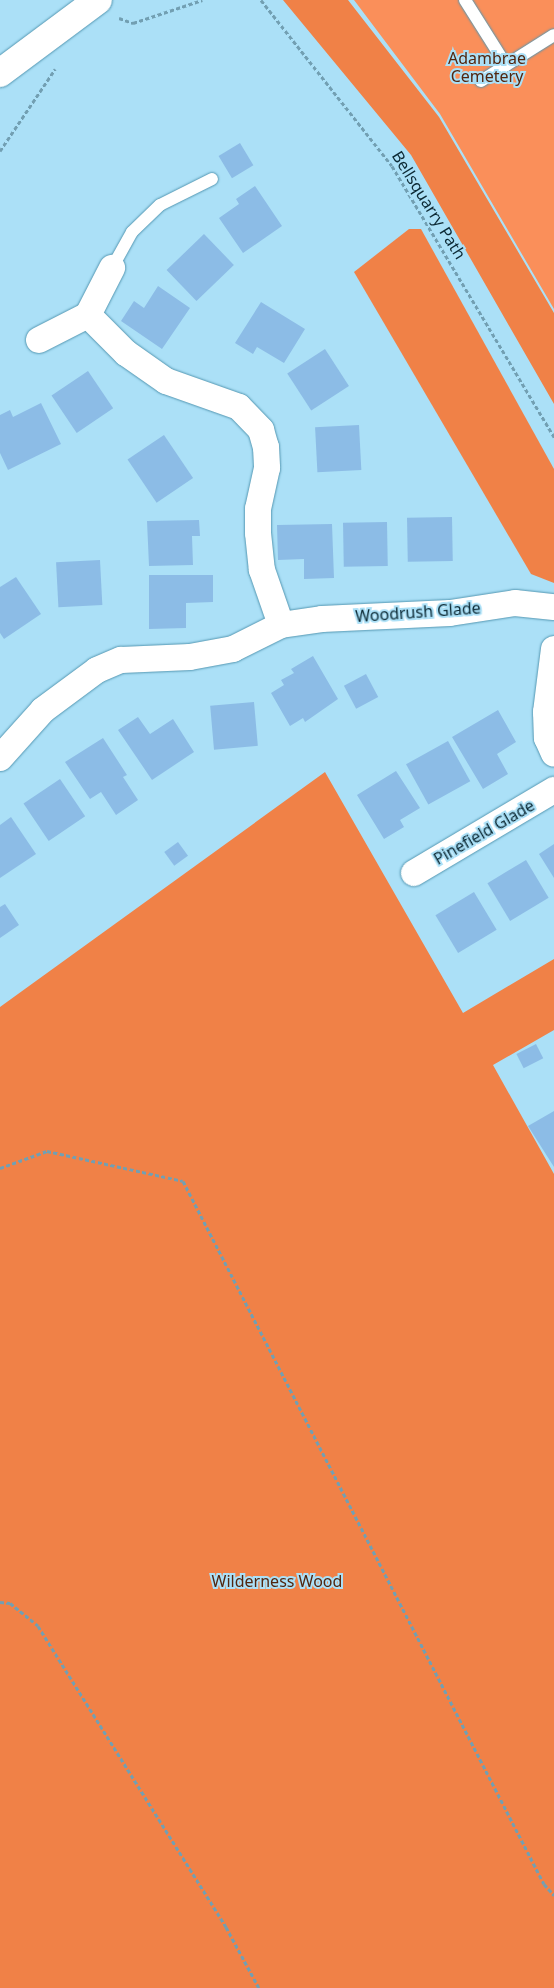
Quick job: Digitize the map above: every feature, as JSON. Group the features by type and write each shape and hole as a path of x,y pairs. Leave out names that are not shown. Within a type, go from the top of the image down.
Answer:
{"street":[{"path":"0,73 94,4"},
{"path":"39,340 88,315 112,268"},
{"path":"88,315 126,353 166,381 239,407 261,430 266,447 267,468 258,509 258,533 262,570 281,625"},
{"name":"Woodrush Glade","path":"0,758 43,710 97,670 139,657 190,657 233,649 281,625 322,618 450,613 515,603 554,607"},
{"path":"554,648 546,712 547,738 554,754"},
{"name":"Pinefield Glade","path":"414,873 554,790"}],"lane":[{"path":"465,0 506,65"},
{"path":"481,81 554,35"},
{"path":"112,268 132,232 160,205 212,179"}],"path":[{"path":"94,4 133,23 202,0"},
{"name":"Bellsquarry Path","path":"261,0 392,166 554,437"},
{"path":"0,152 57,66"},
{"path":"0,1168 46,1151 183,1181 544,1884 554,1895"},
{"path":"0,1602 10,1603 38,1626 226,1927 259,1988"}],"green space":[{"path":"283,0 348,0 439,117 554,313 554,404 411,155"},
{"name":"Adambrae Cemetery","path":"354,0 554,0 554,309 440,114"},
{"path":"409,229 421,229 554,469 554,583 531,574 354,272"},
{"name":"Wilderness Wood","path":"325,772 463,1013 554,959 554,1030 493,1065 554,1174 554,1988 0,1988 0,1007"}],"building":[{"path":"240,143 253,165 232,178 219,156"},
{"path":"255,186 282,226 243,253 219,218 239,204 236,199"},
{"path":"204,234 234,265 196,301 167,270"},
{"path":"158,286 190,308 162,349 121,321 134,301 144,308"},
{"path":"261,302 305,329 284,363 257,347 253,354 235,343"},
{"path":"325,349 349,386 311,410 287,374"},
{"path":"88,371 113,408 77,433 52,396"},
{"path":"41,403 61,444 8,470 0,453 0,415 10,410 13,417"},
{"path":"359,425 361,470 317,472 315,427"},
{"path":"164,435 193,478 157,503 128,460"},
{"path":"452,517 453,561 408,562 407,518"},
{"path":"199,520 200,536 192,536 193,565 149,566 147,521"},
{"path":"387,522 388,566 344,567 343,523"},
{"path":"332,524 334,578 304,579 304,559 278,560 277,525"},
{"path":"100,560 102,605 58,607 56,562"},
{"path":"149,575 213,575 213,602 186,603 186,628 149,629"},
{"path":"16,577 41,614 4,639 0,633 0,587"},
{"path":"313,656 338,699 305,722 303,718 290,726 271,693 284,685 281,680 294,673 291,669"},
{"path":"366,674 378,697 356,709 344,686"},
{"path":"254,702 258,746 214,750 210,706"},
{"path":"498,710 516,742 497,754 508,774 483,789 452,737"},
{"path":"138,717 150,734 173,719 194,752 152,780 118,730"},
{"path":"103,738 127,775 123,777 138,800 116,815 101,792 90,799 65,762"},
{"path":"448,741 470,781 428,805 406,764"},
{"path":"396,771 420,808 400,820 404,827 384,839 357,795"},
{"path":"60,779 85,816 49,841 24,804"},
{"path":"11,817 36,854 0,878 0,825"},
{"path":"178,842 188,856 174,866 164,852"},
{"path":"554,844 554,878 539,854"},
{"path":"526,860 549,898 510,921 487,883"},
{"path":"474,892 497,930 458,953 435,915"},
{"path":"5,904 19,925 0,938 0,907"},
{"path":"536,1044 543,1058 524,1068 516,1054"},
{"path":"554,1111 554,1167 528,1126"}]}
